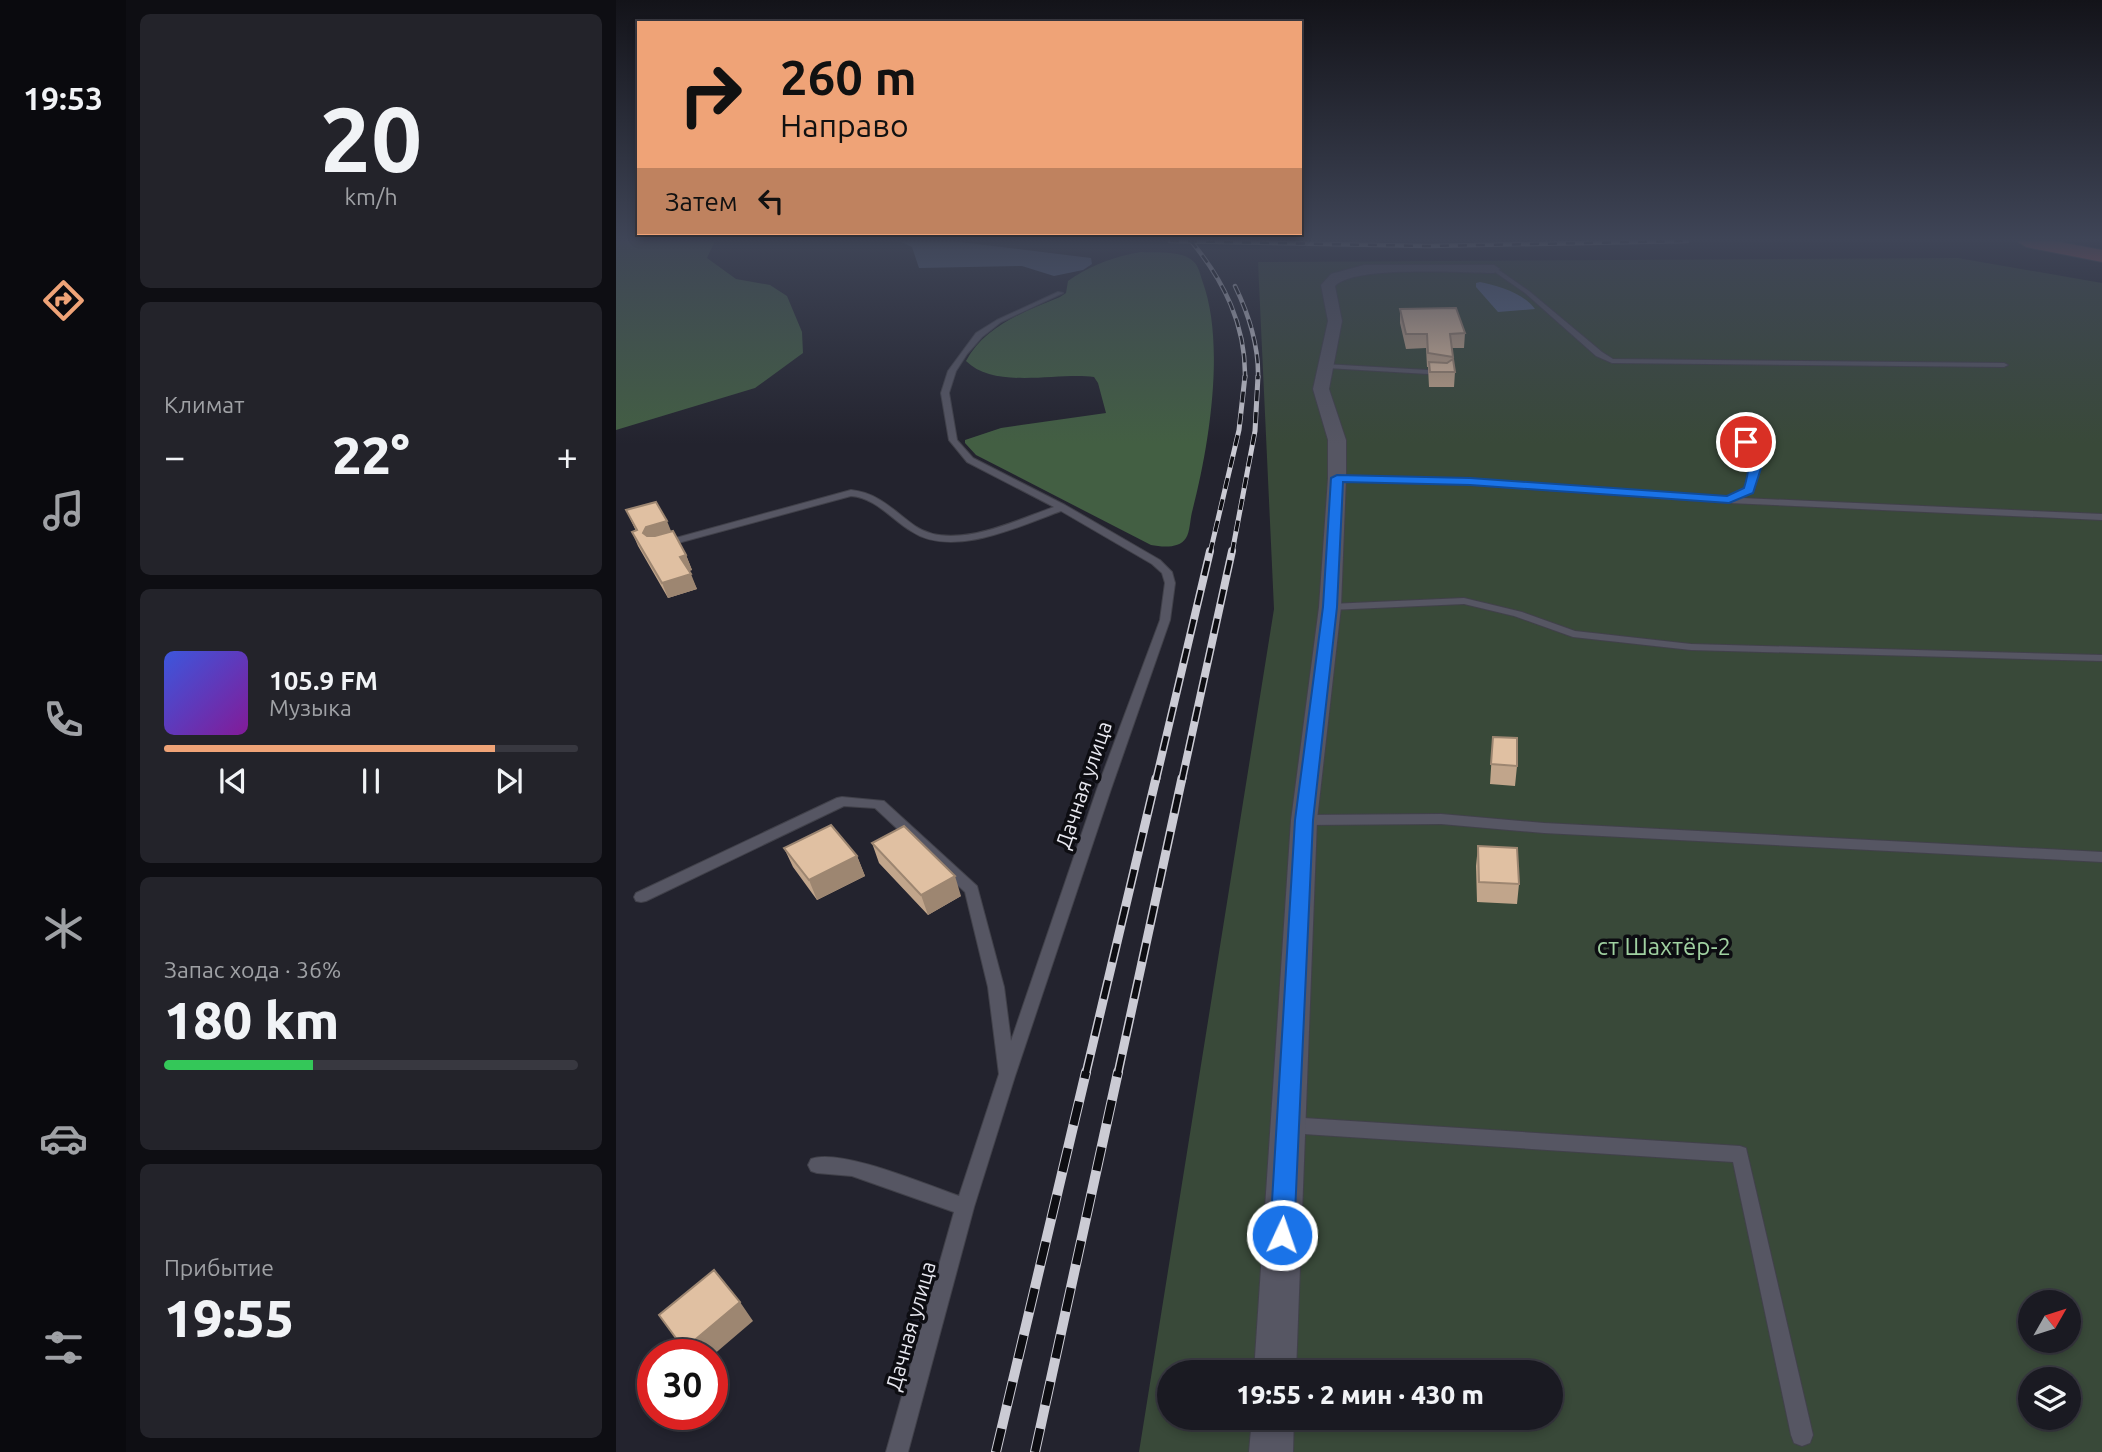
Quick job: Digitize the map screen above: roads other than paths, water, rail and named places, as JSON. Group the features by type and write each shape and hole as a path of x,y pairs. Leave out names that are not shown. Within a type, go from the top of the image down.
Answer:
{"street":[{"path":"1276,1360 1304,820 1330,607 1337,478 1337,440 1321,389 1335,321 1333,309"},
{"path":"1271,1452 1272,1430"}],"lane":[{"name":"Дачная улица","path":"897,1452 965,1207 1100,802 1165,620 1170,583 1167,572 1156,562 1062,507 970,460 960,452 953,440 946,393 952,371 979,335 999,321 1026,309"},
{"path":"1546,309 1599,354 1612,361 2004,365"},
{"path":"1327,366 1446,373"},
{"path":"1729,500 1749,491 1752,481 1756,465 1746,442"},
{"path":"1337,478 1470,482 1729,500 2102,517"},
{"path":"657,546 850,493 861,493 875,499 920,533 951,540 979,534 1062,507"},
{"path":"1330,607 1464,601 1518,614 1573,634 1691,647 2102,658"},
{"path":"641,897 842,801 879,804 972,890 996,987 1007,1076"},
{"path":"1304,820 1441,820 2102,858"},
{"path":"1288,1125 1740,1154 1801,1435"},
{"path":"817,1164 852,1168 965,1207"}],"water":[{"path":"1495,309 1535,309 1498,312"}],"railway":[{"path":"1232,309 1242,340 1245,377"},
{"path":"1245,309 1257,354 1258,377"},
{"path":"1210,553 1239,430 1245,377"},
{"path":"1232,553 1255,431 1258,377"},
{"path":"1156,780 1210,551"},
{"path":"1182,780 1232,551"},
{"path":"1086,1073 1156,778"},
{"path":"1118,1073 1182,778"},
{"path":"996,1452 1086,1072"},
{"path":"1035,1452 1118,1072"}],"park label":[{"name":"ст Шахтёр-2","path":"1664,947"}]}
